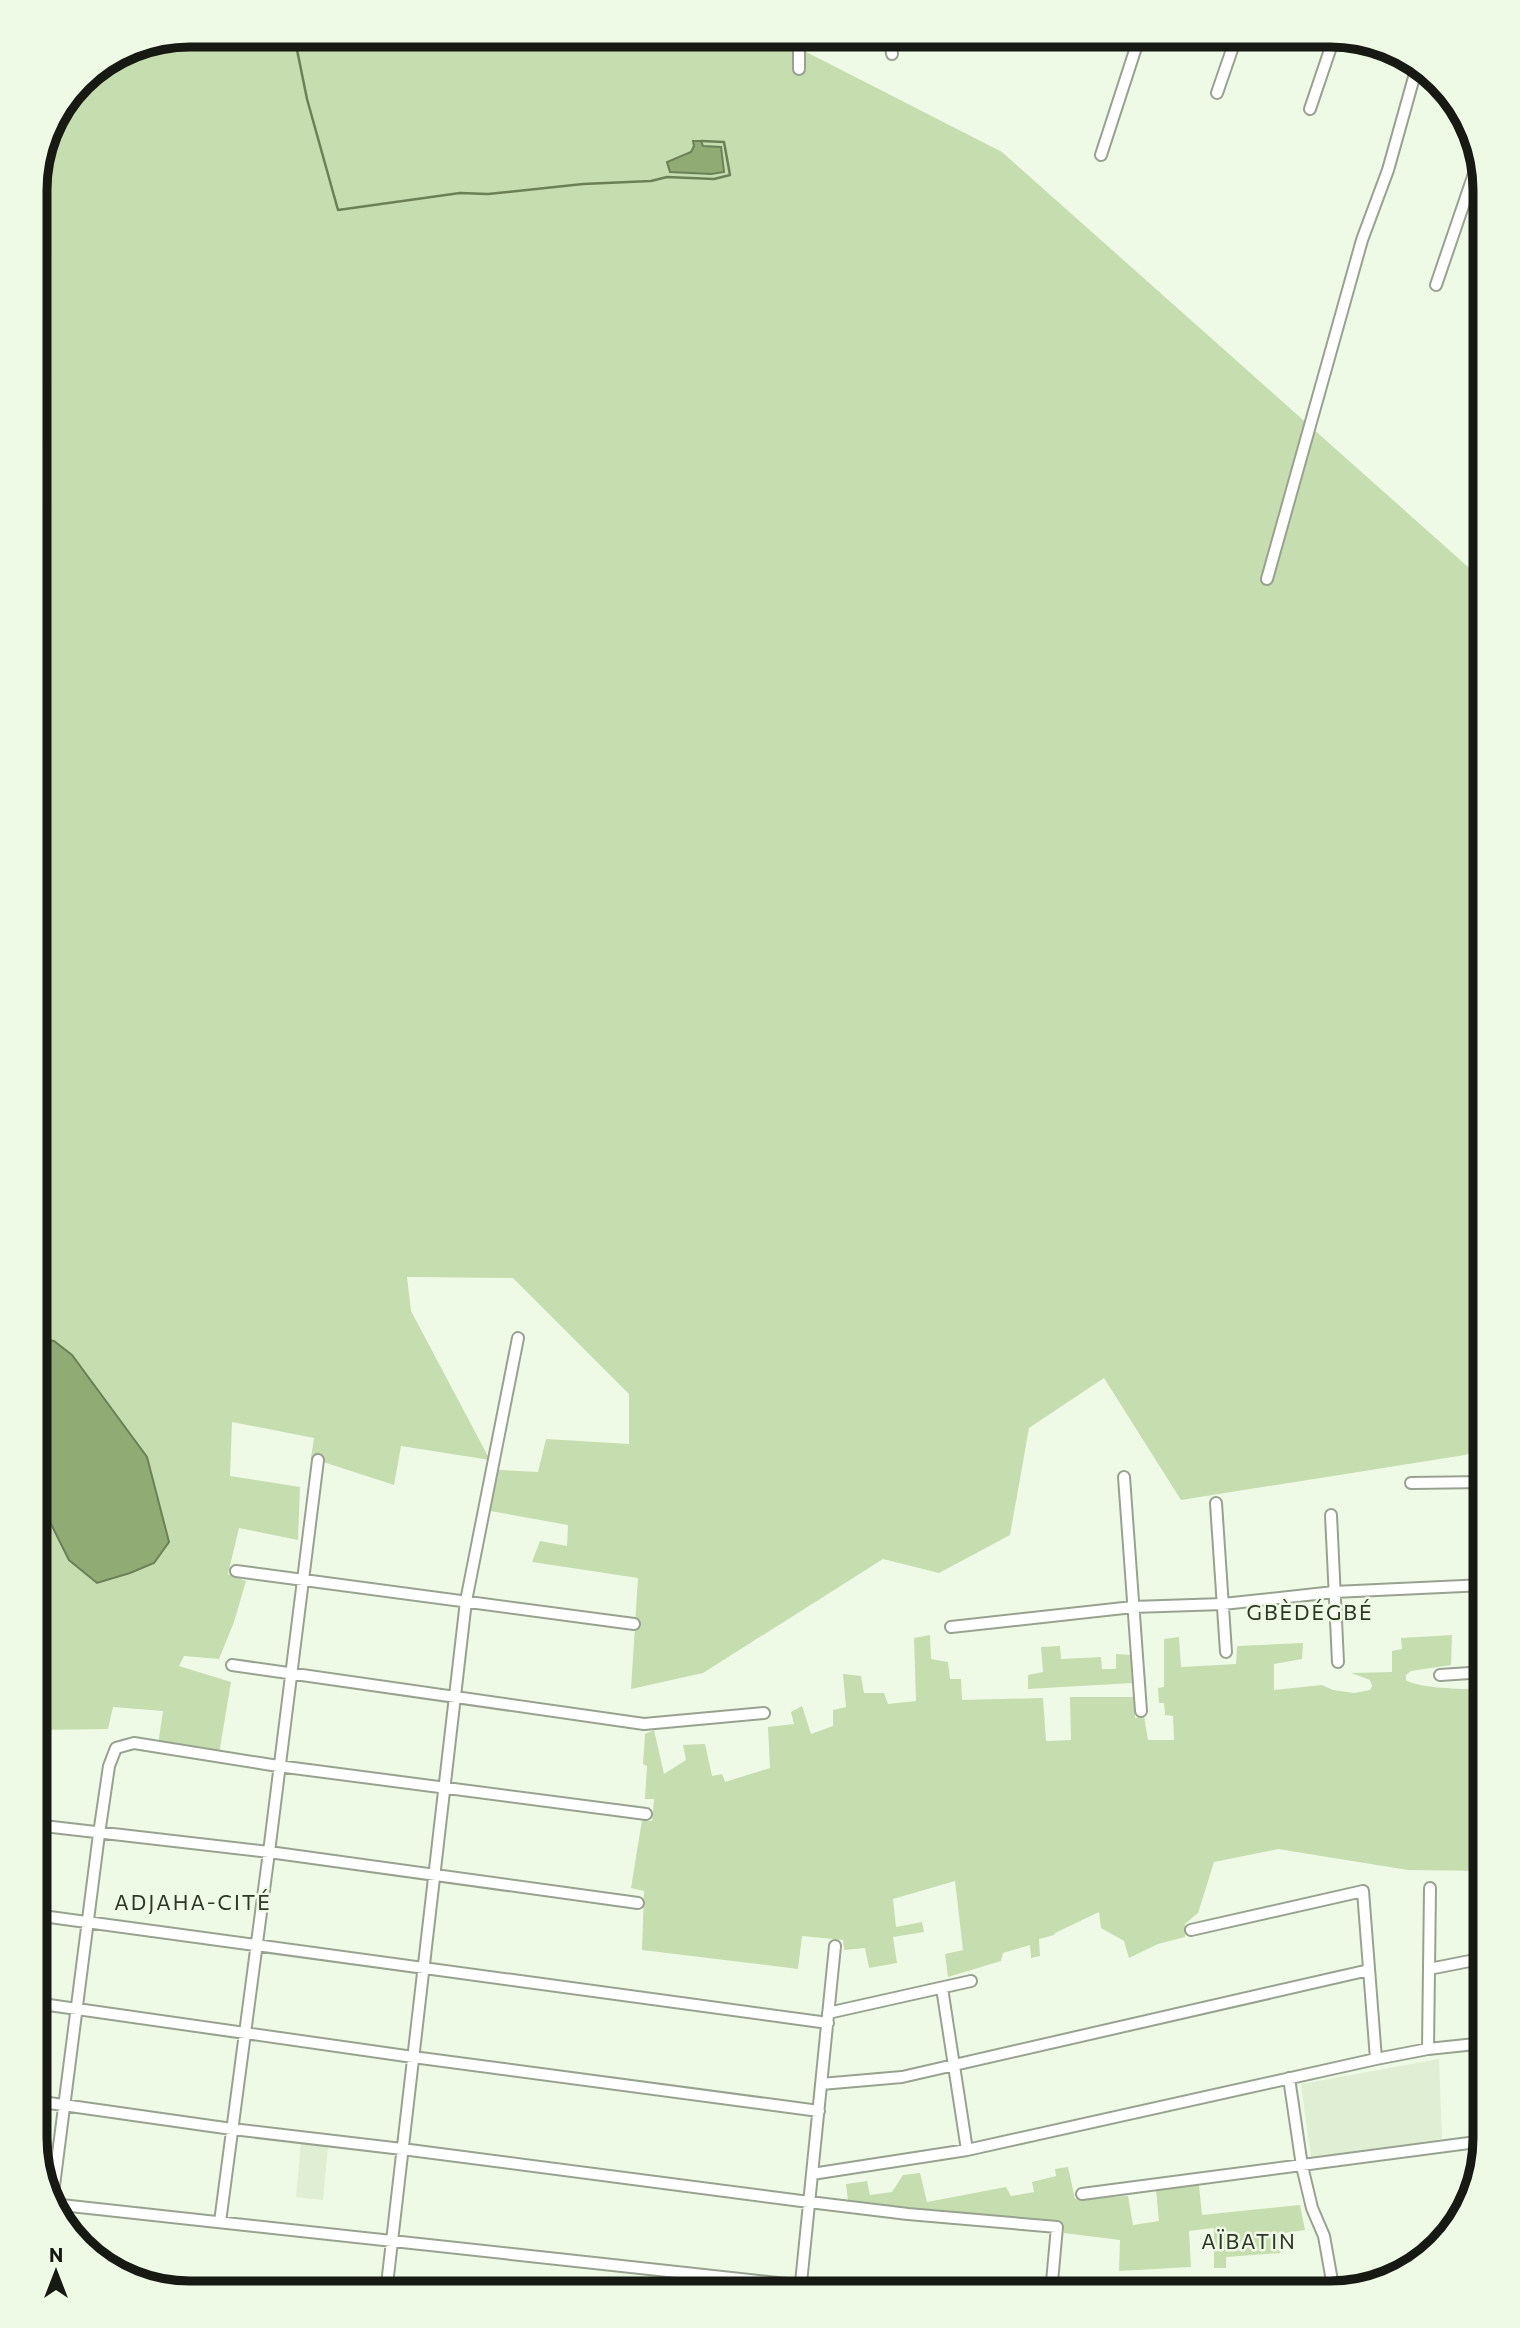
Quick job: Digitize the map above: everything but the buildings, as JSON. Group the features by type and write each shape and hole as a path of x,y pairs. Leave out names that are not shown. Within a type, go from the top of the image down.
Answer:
{"street":[{"path":"799,48 799,69"},
{"path":"891,48 892,54"},
{"path":"1101,155 1136,48"},
{"path":"1217,93 1233,48"},
{"path":"1310,109 1331,48"},
{"path":"1267,579 1362,240 1388,170 1415,75"},
{"path":"1436,285 1472,178"},
{"path":"387,2280 466,1601 518,1338"},
{"path":"220,2222 318,1460"},
{"path":"1124,1477 1141,1711"},
{"path":"1411,1483 1473,1482"},
{"path":"1216,1503 1226,1652"},
{"path":"1331,1515 1338,1662"},
{"path":"236,1571 634,1624"},
{"path":"951,1627 1133,1607 1223,1604 1334,1592 1473,1586"},
{"path":"232,1665 644,1724 764,1713"},
{"path":"1440,1675 1473,1673"},
{"path":"54,2182 108,1766 116,1748 134,1744 278,1766 646,1814"},
{"path":"47,1827 269,1852 638,1903"},
{"path":"1428,2049 1430,1888"},
{"path":"1191,1930 1363,1891 1376,2059"},
{"path":"47,1917 423,1968 828,2018 971,1981"},
{"path":"801,2281 835,1946"},
{"path":"1429,1969 1473,1960"},
{"path":"821,2084 902,2077 1369,1970"},
{"path":"942,1988 967,2150"},
{"path":"47,2004 818,2111"},
{"path":"812,2174 967,2150 1376,2059 1473,2044"},
{"path":"1289,2078 1303,2166 1312,2208 1324,2236 1332,2281"},
{"path":"47,2102 232,2129 809,2202 1057,2227 1052,2281"},
{"path":"1082,2194 1473,2143"},
{"path":"63,2203 727,2280"}],"shaded area":[{"path":"180,48 798,48 1002,152 1473,571 1473,1451 1465,1455 1181,1500 1104,1378 1029,1428 1010,1535 939,1573 883,1559 703,1673 631,1689 638,1578 532,1562 540,1541 567,1546 568,1525 490,1511 498,1470 538,1472 546,1439 629,1444 629,1394 513,1278 407,1277 411,1311 490,1460 401,1446 394,1485 311,1458 314,1438 232,1422 230,1476 300,1487 298,1540 239,1528 228,1574 246,1581 219,1659 184,1656 179,1666 231,1682 219,1754 158,1745 163,1711 113,1707 108,1729 47,1730 47,1522 69,1560 121,1423 72,1355 54,1341 47,1340 48,171 58,135 71,111 89,89 127,62 162,50"},
{"path":"693,141 701,141 703,146 721,147 724,172 670,172 667,162 691,152"},
{"path":"47,1340 54,1341 72,1355 147,1457 169,1542 154,1563 97,1583 69,1560 47,1522"},
{"path":"930,1635 931,1659 948,1662 950,1679 961,1679 962,1700 1043,1698 1046,1741 1071,1740 1070,1697 1135,1697 1135,1718 1144,1716 1148,1740 1174,1740 1173,1716 1165,1715 1164,1703 1159,1703 1158,1688 1164,1687 1164,1639 1179,1637 1181,1667 1236,1664 1237,1646 1303,1643 1302,1659 1274,1664 1274,1690 1322,1685 1333,1690 1354,1693 1370,1690 1372,1686 1370,1680 1351,1673 1392,1672 1392,1651 1402,1649 1401,1638 1452,1635 1451,1665 1411,1671 1406,1675 1406,1680 1431,1687 1473,1689 1473,1871 1408,1870 1278,1849 1214,1862 1198,1913 1185,1924 1185,1937 1158,1944 1129,1958 1124,1941 1101,1928 1099,1912 1054,1935 1039,1939 1040,1956 1031,1958 1030,1945 1003,1953 1001,1961 948,1977 945,1954 963,1950 955,1881 893,1899 896,1927 922,1922 924,1932 893,1937 897,1963 869,1968 865,1948 844,1950 843,1940 802,1936 798,1969 642,1950 644,1891 631,1888 642,1820 652,1821 654,1799 645,1799 645,1734 654,1730 664,1774 686,1760 683,1745 705,1744 712,1776 722,1774 725,1782 770,1768 768,1727 794,1724 791,1712 802,1706 811,1734 833,1726 833,1710 846,1707 843,1674 861,1676 864,1693 884,1693 888,1704 916,1701 914,1638"},
{"path":"1060,1646 1061,1659 1101,1657 1102,1669 1116,1669 1116,1654 1131,1655 1132,1683 1028,1689 1028,1675 1043,1672 1041,1647"},
{"path":"1439,2059 1442,2139 1311,2158 1301,2084"},
{"path":"301,2143 328,2146 323,2200 296,2197"},
{"path":"1068,2167 1075,2199 1128,2196 1133,2225 1159,2221 1156,2190 1199,2185 1202,2215 1300,2205 1305,2230 1278,2234 1280,2253 1226,2257 1226,2268 1214,2268 1214,2228 1189,2231 1191,2267 1119,2271 1120,2240 1064,2233 1064,2224 848,2201 846,2184 867,2181 870,2195 892,2192 903,2175 920,2173 927,2202 1006,2187 1011,2196 1034,2192 1032,2182 1056,2176 1055,2169"}],"waterway":[{"path":"297,48 307,99 338,210 460,193 488,194 583,184 651,181 667,177 714,179 730,175 724,142 701,141"}],"district":[{"name":"GBÈDÉGBÉ","path":"1310,1611"},
{"name":"ADJAHA-CITÉ","path":"193,1901"},
{"name":"AÏBATIN","path":"1249,2240"}]}
